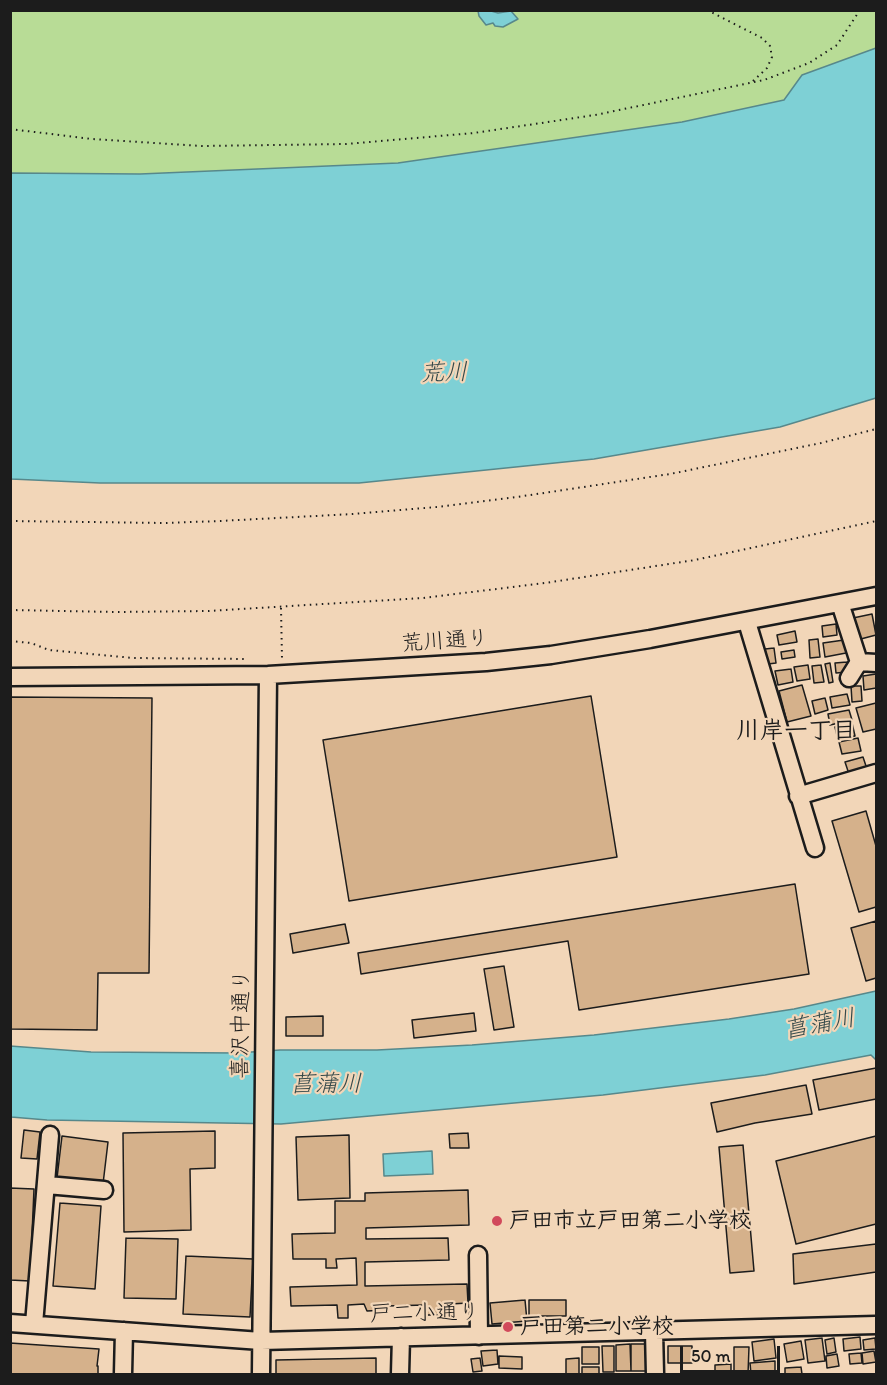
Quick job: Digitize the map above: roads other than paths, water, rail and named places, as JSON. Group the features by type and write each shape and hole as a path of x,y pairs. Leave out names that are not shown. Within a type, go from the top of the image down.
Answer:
{"street":[{"name":"荒川通り","path":"10,677 275,674 508,660 650,639 876,596"},
{"path":"840,603 859,662 849,678"},
{"path":"747,622 815,848"},
{"path":"859,662 876,663"},
{"name":"喜沢中通り","path":"261,1374 262,1133 275,674"},
{"path":"798,796 876,773"},
{"path":"34,1324 50,1135"},
{"path":"47,1185 104,1190"},
{"path":"478,1255 479,1336"},
{"name":"戸二小通り","path":"10,1323 261,1341 876,1325"},
{"path":"123,1374 124,1331"},
{"path":"654,1331 655,1374"},
{"path":"400,1374 401,1337"}],"water":[{"path":"478,11 498,13 511,11 518,19 503,27 495,26 493,23 486,25"},
{"name":"荒川","path":"876,48 876,398 780,427 594,459 359,483 100,483 11,479 11,173 140,174 398,163 682,122 784,100 802,75"},
{"name":"菖蒲川","path":"876,991 876,1060 871,1055 765,1075 603,1095 281,1124 47,1120 11,1117 10,1046 91,1052 237,1053 472,1045 594,1035 729,1019 794,1009"},
{"path":"432,1151 433,1174 384,1176 383,1154"}],"place":[{"name":"戸田市立戸田第二小学校","path":"497,1221"},
{"name":"戸田第二小学校","path":"508,1327"}],"district":[{"name":"川岸一丁目","path":"796,732"}]}
